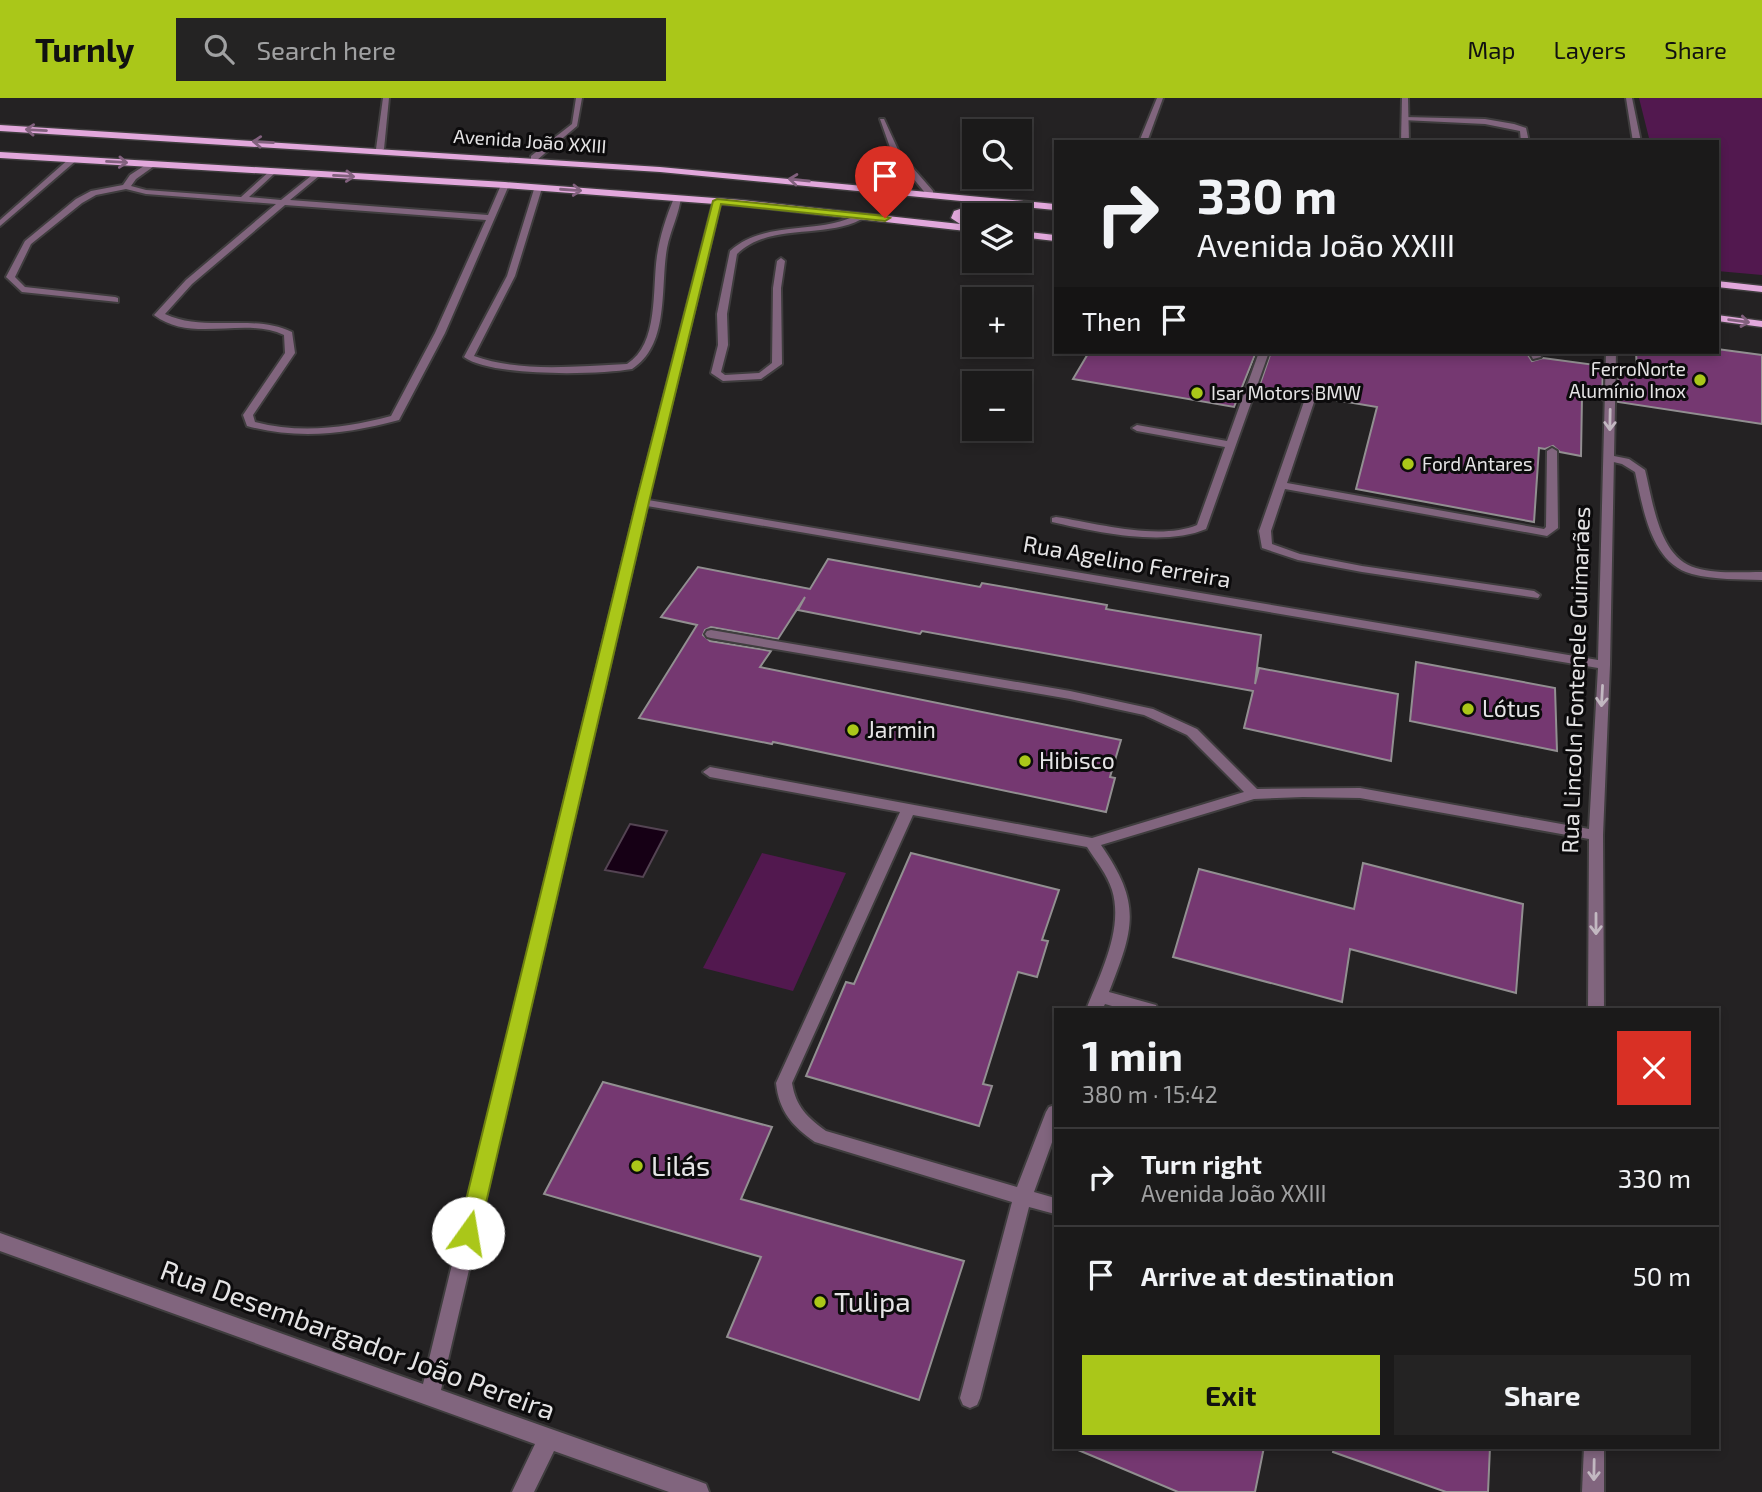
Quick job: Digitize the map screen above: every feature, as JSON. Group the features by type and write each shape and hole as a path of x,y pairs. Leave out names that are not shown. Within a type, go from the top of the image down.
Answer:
{"main road":[{"name":"Avenida João XXIII","path":"0,128 534,158 867,187 1054,207"},
{"path":"0,155 505,185 741,203 962,227"},
{"path":"867,187 883,199"},
{"path":"741,203 871,206"},
{"path":"1032,212 1054,214"},
{"path":"1032,235 1054,238"},
{"path":"1719,284 1762,289"},
{"path":"1719,318 1762,324"}],"street":[{"path":"380,149 386,98"},
{"path":"534,158 575,125 579,98"},
{"path":"1144,140 1160,98"},
{"path":"1405,98 1405,140"},
{"path":"1629,98 1637,140"},
{"path":"1405,118 1478,121 1515,126 1524,132 1525,140"},
{"path":"882,120 896,153 930,193"},
{"path":"0,224 74,159"},
{"path":"126,187 133,177 153,164"},
{"path":"243,199 272,171"},
{"path":"316,174 189,282 159,315 179,324 205,327 276,327 289,334 290,353 248,415 251,424 272,430 316,432 368,426 395,418 416,383 483,243 505,185"},
{"path":"115,300 22,289 10,277 28,243 79,201 94,193 126,187 146,192 492,218"},
{"path":"538,188 511,276 469,357 483,365 570,369 629,367 638,364 645,355 656,315 661,256 678,198"},
{"path":"430,1395 642,502 717,201"},
{"path":"781,261 777,288 777,365 761,376 723,378 716,373 723,345 722,314 733,253 738,245 765,237 828,227 863,216"},
{"path":"1056,520 1174,536 1194,533 1202,527 1263,354"},
{"name":"Rua Lincoln Fontenele Guimarães","path":"1596,1008 1596,835 1604,665 1611,354"},
{"path":"1311,396 1265,531 1266,546 1283,554 1362,569 1534,595"},
{"path":"1137,428 1232,445"},
{"path":"1279,485 1546,533 1552,528 1552,450"},
{"path":"1609,458 1625,461 1640,470 1660,539 1675,562 1688,570 1762,576"},
{"name":"Rua Agelino Ferreira","path":"642,502 1604,665"},
{"path":"710,634 1070,695 1148,712 1192,732 1254,794"},
{"path":"710,772 1092,843 1254,794 1360,793 1596,835"},
{"path":"909,809 785,1083 786,1102 796,1119 821,1137 1054,1206"},
{"path":"1092,843 1114,876 1123,901 1123,922 1097,1003 1135,1008"},
{"path":"970,1398 1023,1196 1054,1115"},
{"name":"Rua Desembargador João Pereira","path":"0,1242 698,1492"},
{"path":"523,1492 549,1438"},
{"path":"1593,1492 1594,1449"}],"shaded area":[{"path":"1639,98 1762,98 1762,275 1719,271 1719,140 1650,140"},
{"path":"630,824 667,831 643,877 605,870"},
{"path":"762,853 846,873 793,991 703,968"}],"building":[{"name":"FerroNorte Alumínio Inox","path":"1719,349 1762,355 1762,424 1618,402 1618,368 1637,370 1636,354 1719,354"},
{"name":"Isar Motors BMW","path":"1088,354 1255,354 1234,407 1073,379"},
{"path":"1270,354 1520,354 1528,355 1532,361 1543,358 1603,366 1602,400 1582,397 1581,456 1560,452 1553,446 1539,448 1534,522 1356,489 1377,407 1318,397 1312,391 1304,395 1259,387"},
{"path":"828,559 980,587 982,583 1107,605 1106,609 1261,635 1255,684 1259,668 1398,694 1391,761 1244,728 1253,691 922,631 920,634 798,610 805,597 778,639 711,627 705,630 703,635 710,641 771,651 760,667 1121,740 1110,777 1115,778 1106,812 773,742 772,744 639,718 697,625 661,617 698,567 810,589"},
{"name":"Lótus","path":"1416,662 1555,688 1557,751 1410,721"},
{"path":"911,853 1059,890 1042,940 1048,941 1037,977 1018,972 983,1084 992,1086 979,1126 806,1076 846,982 854,984"},
{"path":"1363,863 1523,904 1516,993 1350,949 1342,1002 1173,957 1199,869 1354,909"},
{"path":"603,1082 772,1127 741,1199 964,1261 919,1400 727,1337 761,1257 544,1194"},
{"path":"1076,1449 1264,1449 1255,1492 1178,1492"},
{"path":"1334,1449 1490,1449 1488,1492 1446,1492 1333,1452"}],"place":[{"name":"FerroNorte Alumínio Inox","path":"1700,380"},
{"name":"Isar Motors BMW","path":"1197,393"},
{"name":"Ford Antares","path":"1408,464"},
{"name":"Lótus","path":"1468,709"},
{"name":"Jarmin","path":"853,730"},
{"name":"Hibisco","path":"1025,761"},
{"name":"Lilás","path":"637,1166"},
{"name":"Tulipa","path":"820,1302"}],"route":[{"path":"468,1233 642,502 717,201 885,218"}]}
